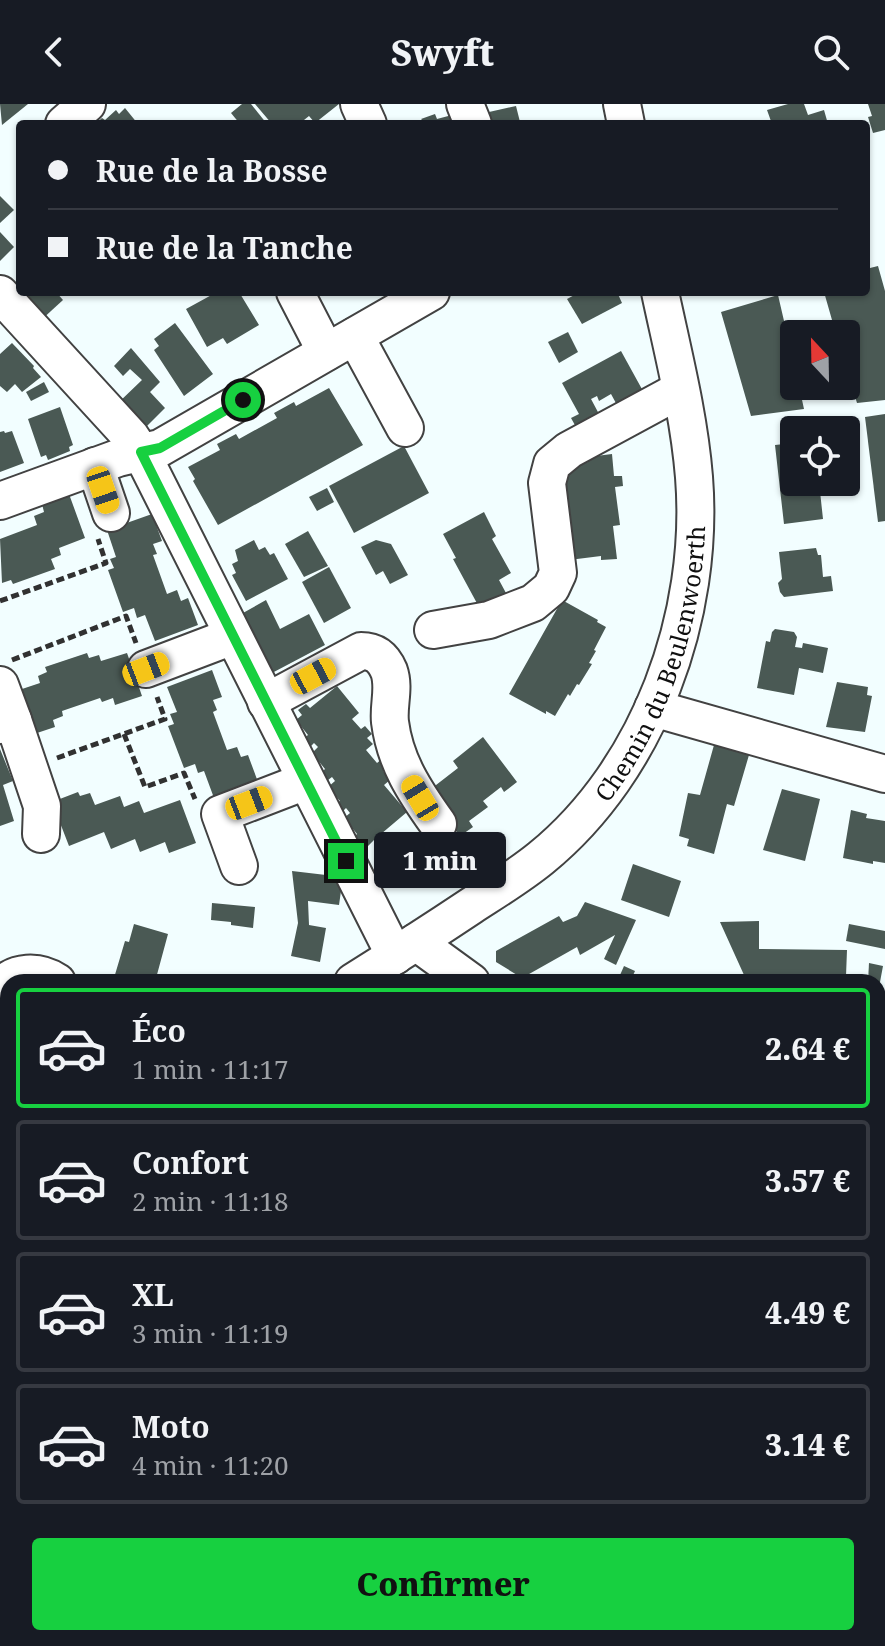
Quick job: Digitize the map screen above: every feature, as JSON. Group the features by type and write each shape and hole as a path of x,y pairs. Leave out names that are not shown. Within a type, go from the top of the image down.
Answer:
{"street":[{"path":"69,120 87,104"},
{"path":"0,294 131,437 306,781 405,949 455,974"},
{"path":"298,296 405,428"},
{"path":"0,501 95,466 160,448 424,296"},
{"name":"Chemin du Beulenwoerth","path":"366,974 542,858 600,796 630,752 653,708 680,631 694,557 694,476 661,296"},
{"path":"433,630 489,620 533,603 551,588 558,573 547,483 552,464 569,450 680,390"},
{"path":"95,466 111,513"},
{"path":"146,669 233,636"},
{"path":"266,702 361,651 373,651 389,672 392,690 389,719 403,769 438,824"},
{"path":"0,685 7,722 30,769 42,806 41,834"},
{"path":"653,708 885,774"},
{"path":"239,866 220,814 306,781"}],"path":[{"path":"0,601 106,563 97,536 111,513"},
{"path":"0,664 126,616 165,719 30,769"},
{"path":"124,734 145,787 184,773 195,801 220,814"}],"building":[{"path":"0,104 28,104 2,125"},
{"path":"242,104 251,104 264,120 237,120 231,113"},
{"path":"255,104 339,104 319,120 312,120 309,116 304,120 269,120"},
{"path":"788,104 804,104 808,115 824,110 827,120 771,120 767,110"},
{"path":"868,104 885,104 885,130 873,133 868,117 872,116"},
{"path":"516,106 520,120 491,120 489,112"},
{"path":"125,108 135,120 105,120 116,110 119,114"},
{"path":"435,114 437,119 452,115 454,120 422,120"},
{"path":"0,196 14,210 0,223"},
{"path":"0,232 14,247 0,261"},
{"path":"878,266 885,291 885,400 857,403 856,400 860,400 860,320 832,320 825,296 870,296 870,268"},
{"path":"24,296 60,296 63,300 39,322"},
{"path":"210,296 241,296 259,325 227,344 223,338 207,347 186,309"},
{"path":"573,296 619,296 622,303 582,324 567,299"},
{"path":"778,296 784,320 780,320 780,400 802,400 804,409 751,416 721,312"},
{"path":"175,323 213,374 184,396 154,350 159,346 154,339"},
{"path":"568,332 578,352 559,363 548,342"},
{"path":"12,343 41,377 22,392 15,384 7,392 0,386 0,354"},
{"path":"131,348 160,382 150,392 165,408 142,431 117,404 142,380 130,369 123,376 114,366"},
{"path":"621,351 643,391 617,405 611,394 599,401 597,396 591,399 599,414 576,427 571,418 579,414 562,383"},
{"path":"44,382 49,392 31,401 26,392"},
{"path":"329,388 363,445 218,525 188,467 220,450 217,444 236,434 239,439 277,418 274,413 294,402 296,406"},
{"path":"60,407 73,445 69,447 70,451 48,460 46,455 41,457 28,419"},
{"path":"885,414 885,521 878,522 865,417"},
{"path":"12,431 24,463 0,472 0,432"},
{"path":"780,444 780,489 775,445"},
{"path":"404,446 429,493 354,533 329,486"},
{"path":"612,454 614,476 622,476 623,486 615,487 620,525 613,526 617,559 601,560 601,556 569,560 563,507 568,506 563,465 588,462 588,457"},
{"path":"327,488 334,502 317,511 309,497"},
{"path":"69,494 85,538 59,548 61,555 51,559 55,569 13,584 11,580 2,583 0,539 37,525 34,516 44,512 42,504"},
{"path":"781,496 821,496 823,519 784,524"},
{"path":"484,512 496,536 492,539 511,573 499,580 506,593 479,607 443,534"},
{"path":"152,514 162,541 153,544 157,554 153,555 167,594 177,590 181,601 188,598 198,625 155,641 145,615 137,618 134,608 123,612 108,570 114,568 110,559 116,557 107,530"},
{"path":"308,531 328,566 304,577 285,544"},
{"path":"254,540 259,550 265,547 270,555 274,553 288,579 246,601 232,575 236,573 232,564 238,561 235,550"},
{"path":"376,540 391,544 408,575 390,584 383,571 376,575 361,547"},
{"path":"816,548 818,555 821,555 823,577 831,576 833,591 784,597 778,583 782,579 779,552"},
{"path":"329,567 351,608 324,623 302,582"},
{"path":"266,600 280,629 309,614 325,645 272,673 243,613"},
{"path":"562,600 606,627 589,663 592,664 555,716 509,694"},
{"path":"775,629 794,632 797,637 795,647 802,648 803,643 828,648 823,673 799,668 794,695 757,688 766,641 770,642"},
{"path":"87,653 89,658 99,655 101,661 127,653 142,696 115,705 113,698 102,702 100,698 62,711 63,716 53,720 55,727 28,736 13,692 40,683 38,676 47,672 45,667"},
{"path":"212,670 222,697 213,700 217,710 213,712 227,750 237,747 241,757 248,755 258,782 214,798 204,771 198,773 195,764 184,768 168,726 174,724 170,714 177,712 167,687"},
{"path":"837,682 868,687 867,695 872,696 865,732 826,727"},
{"path":"337,686 359,713 352,719 361,729 365,726 372,734 367,738 373,744 366,750 377,763 382,759 388,767 383,771 390,780 384,785 407,812 381,834 386,839 378,846 374,840 367,847 363,842 360,845 354,837 357,834 344,818 350,813 346,808 343,811 336,803 340,801 328,787 335,781 332,777 328,780 322,772 325,769 312,753 318,747 314,743 311,746 304,738 308,735 296,720 302,715 298,710 306,704 310,708"},
{"path":"483,737 517,782 504,792 501,787 483,801 488,807 469,821 473,827 460,836 427,792 458,768 453,761"},
{"path":"714,745 749,755 734,806 727,804 714,854 687,846 689,839 679,836 688,793 700,795"},
{"path":"0,749 13,781 3,785 14,821 0,826"},
{"path":"782,789 820,799 805,861 763,850"},
{"path":"78,792 80,796 90,793 95,805 120,796 124,807 139,801 144,813 180,800 196,843 169,853 165,842 140,852 135,839 111,849 104,832 69,846 52,802"},
{"path":"851,810 867,814 866,818 885,821 885,863 873,861 873,864 843,858"},
{"path":"633,864 681,881 669,917 621,900"},
{"path":"292,871 343,877 339,905 308,901 309,925 326,928 320,962 291,956 298,923"},
{"path":"585,902 636,920 616,965 604,959 615,935 580,955 577,947 529,974 516,974 496,962 496,951 559,916 563,922 577,916"},
{"path":"212,903 255,907 253,928 211,920"},
{"path":"759,921 759,949 847,950 846,974 744,974 720,922"},
{"path":"134,924 168,934 157,974 115,974 125,941 129,942"},
{"path":"849,924 885,931 885,949 846,941"},
{"path":"869,963 883,966 882,974 868,974"},
{"path":"624,966 635,971 634,974 620,974"}],"route":[{"path":"243,400 160,448 141,452 346,861"}]}
